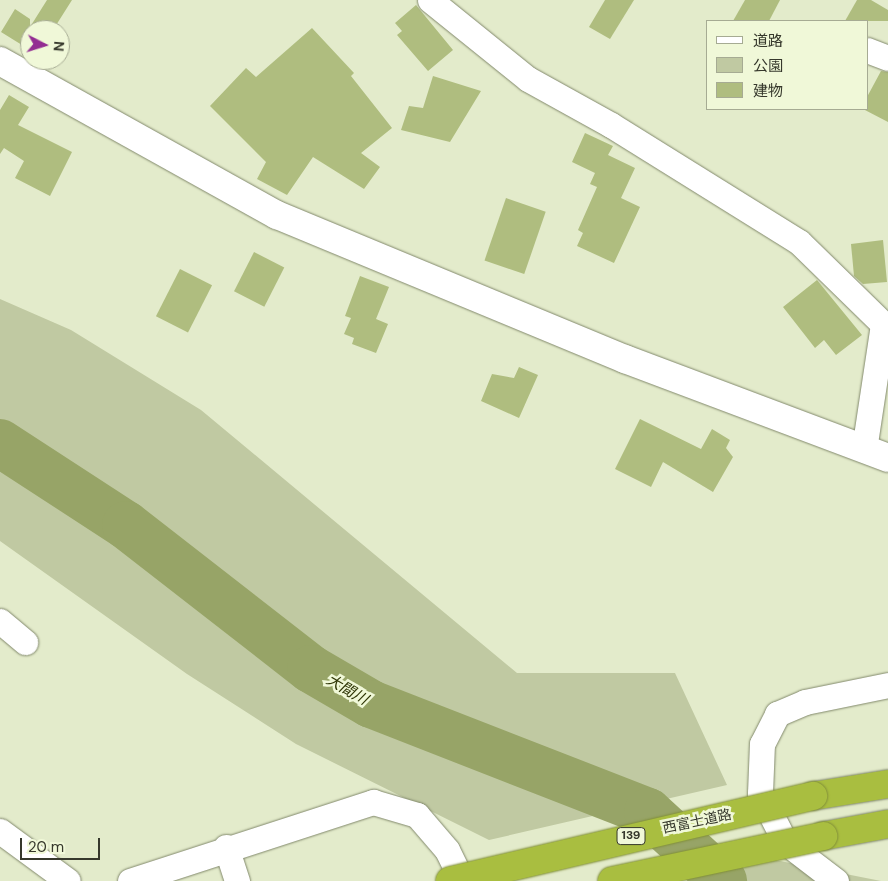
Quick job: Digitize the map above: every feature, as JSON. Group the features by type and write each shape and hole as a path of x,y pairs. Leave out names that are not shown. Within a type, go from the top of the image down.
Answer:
{"highway":[{"name":"西富士道路","path":"450,881 813,796 888,784"},
{"path":"612,881 888,824"}],"street":[{"path":"0,61 277,215 625,359 876,454 883,324 799,242 611,124 528,79 430,0"},
{"path":"868,50 888,58"},
{"path":"0,621 25,642"},
{"path":"836,881 785,842 760,793 762,744 777,714 805,702 888,685"},
{"path":"130,881 226,847 373,802 417,814 447,850 462,881"},
{"path":"0,831 68,881"},
{"path":"226,847 237,881"}],"green space":[{"path":"0,299 71,330 201,410 517,673 675,673 727,785 489,840 296,744 187,674 0,541"},
{"path":"770,859 881,881 702,881"}],"building":[{"path":"47,0 72,0 59,20 34,20"},
{"path":"605,0 634,0 610,39 589,27"},
{"path":"745,0 780,0 770,20 734,20"},
{"path":"857,0 871,0 888,10 888,21 846,20"},
{"path":"416,5 453,50 428,71 397,35 402,31 395,23"},
{"path":"15,9 30,19 20,20 20,44 1,32"},
{"path":"312,28 354,73 351,76 392,128 361,153 380,167 364,189 313,157 287,195 257,179 266,162 210,106 246,68 256,77"},
{"path":"881,71 888,72 888,122 865,110 868,110 868,95"},
{"path":"433,76 481,91 450,142 401,130 409,106 423,108"},
{"path":"9,95 29,107 18,125 72,152 50,196 15,178 24,161 4,148 0,154 0,110"},
{"path":"585,133 613,146 608,155 635,168 621,198 640,207 614,263 577,246 583,233 578,230 597,187 590,184 595,173 572,162"},
{"path":"506,198 546,212 524,274 485,260"},
{"path":"883,240 887,282 863,284 854,276 851,244"},
{"path":"254,252 284,267 264,307 234,291"},
{"path":"180,269 212,285 188,333 156,316"},
{"path":"360,276 389,287 376,319 388,324 376,353 352,344 354,338 344,334 351,318 345,316"},
{"path":"817,280 862,335 836,355 824,340 815,348 783,307"},
{"path":"519,367 538,375 519,418 481,401 492,374 514,378"},
{"path":"640,419 701,449 712,429 730,440 726,448 733,457 713,492 663,462 651,487 615,469"}],"waterway":[{"name":"大間川","path":"0,443 126,525 311,669 371,704 648,812 723,881"}]}
